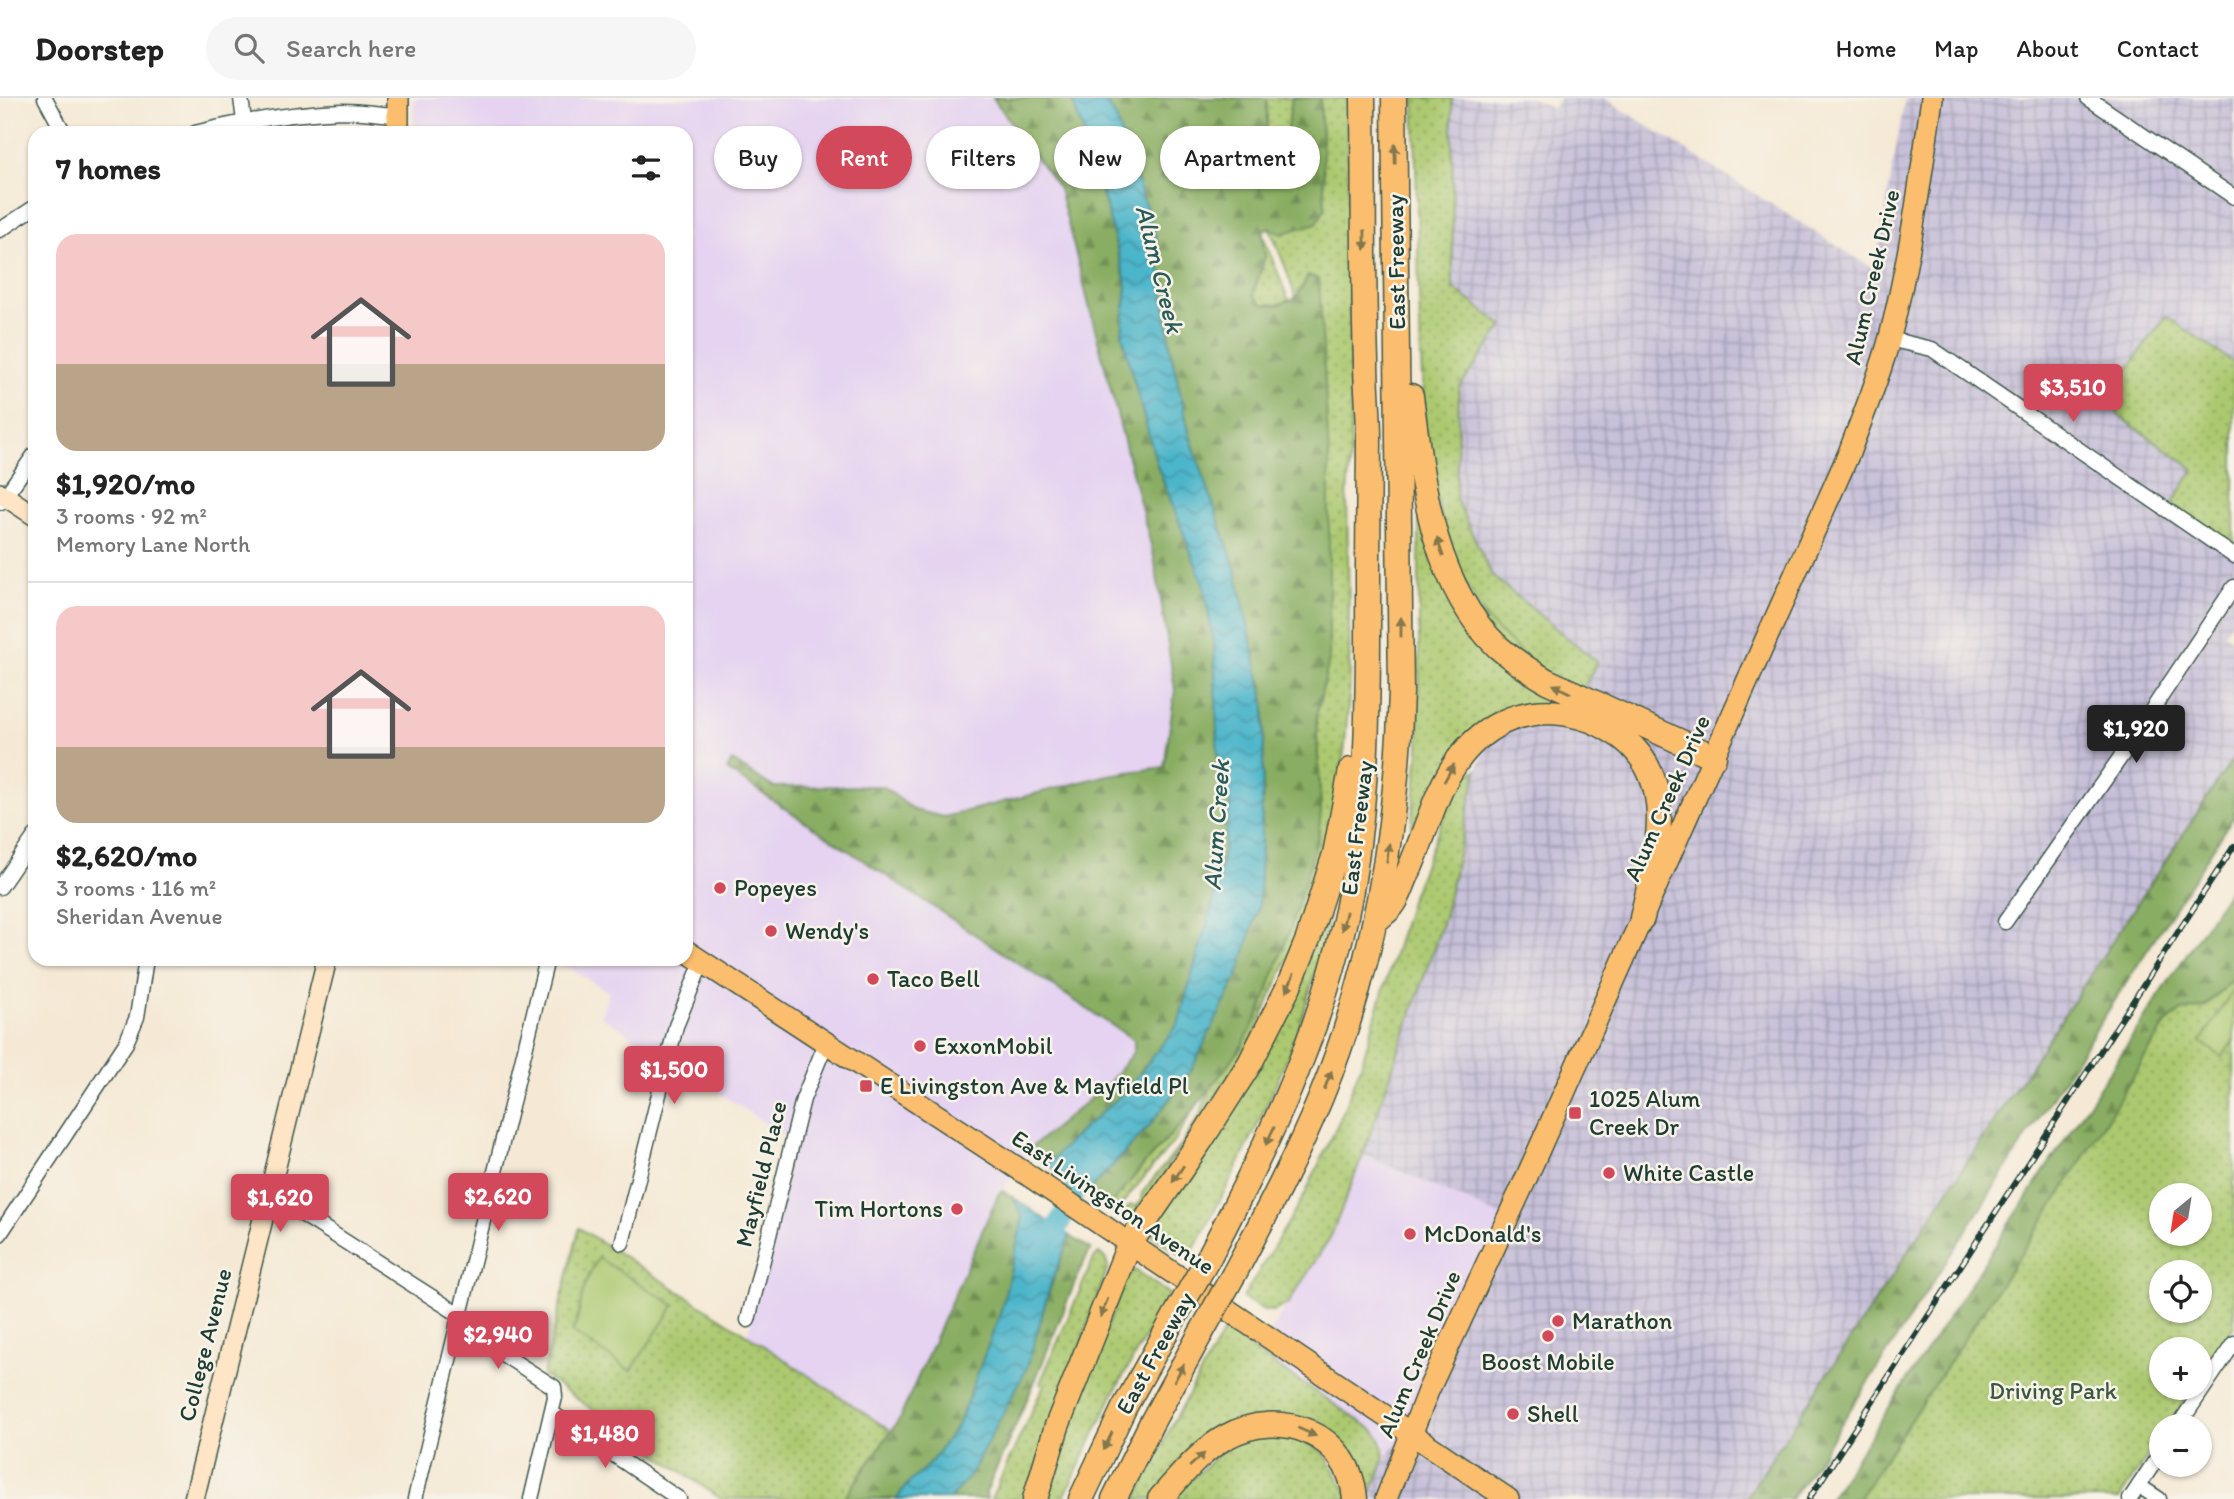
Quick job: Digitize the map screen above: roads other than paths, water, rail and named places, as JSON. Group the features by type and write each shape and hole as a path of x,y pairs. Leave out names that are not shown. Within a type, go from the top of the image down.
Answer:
{"highway":[{"name":"East Freeway","path":"1081,1499 1124,1408 1209,1257 1286,1102 1321,1009 1351,889 1362,814 1368,732 1369,438 1363,98"},
{"name":"East Freeway","path":"1114,1499 1151,1424 1280,1186 1325,1088 1352,1012 1376,921 1393,809 1400,718 1394,98"},
{"path":"1396,291 1425,499 1442,554 1463,600 1478,623 1499,648 1547,681 1714,757"},
{"path":"1376,921 1394,904 1444,781 1464,749 1477,737 1510,719 1543,711 1579,715 1693,763 1714,757"},
{"path":"1596,722 1625,740 1637,753 1647,768 1660,809 1656,857 1642,918"},
{"path":"1035,1499 1057,1426 1129,1245 1187,1162 1250,1063 1288,988 1308,939 1335,854 1354,752 1368,732"},
{"path":"1160,1499 1189,1468 1227,1436 1253,1427 1279,1424 1310,1432 1329,1445 1350,1477 1355,1499"}],"main road":[{"name":"Alum Creek Drive","path":"1386,1499 1428,1391 1849,453 1889,339 1909,255 1932,98"},
{"path":"2,497 28,512"},
{"name":"East Livingston Avenue","path":"694,956 1025,1173 1508,1499"},
{"name":"College Avenue","path":"194,1499 325,966"}],"street":[{"path":"46,98 60,126"},
{"path":"241,98 244,121"},
{"path":"2088,98 2234,197"},
{"path":"224,126 244,121 345,111 398,115"},
{"path":"0,230 28,212"},
{"path":"1889,339 1932,349 2234,556"},
{"path":"2,497 28,463"},
{"path":"2005,922 2234,587"},
{"path":"0,887 28,846"},
{"path":"0,1234 126,1043 136,1017 145,966"},
{"path":"415,1499 545,966"},
{"path":"622,1243 691,966"},
{"name":"Mayfield Place","path":"748,1320 803,1099 826,1043"},
{"path":"269,1193 550,1383 555,1392 531,1499"},
{"path":"2186,1414 2234,1343"},
{"path":"551,1413 679,1499"},
{"path":"2130,1499 2149,1471"},
{"path":"2139,1486 2159,1499"}],"water":[{"path":"1071,98 1105,98 1119,126 1081,126"},
{"path":"1101,189 1140,189 1156,237 1171,352 1190,436 1236,571 1265,703 1259,905 1239,973 1191,1071 1150,1125 1089,1191 1047,1165 1077,1134 1126,1091 1178,1024 1219,880 1230,803 1218,760 1214,644 1204,586 1157,465 1134,381 1122,333 1127,286"},
{"path":"1014,1198 1070,1236 1051,1283 1027,1368 971,1474 950,1499 897,1499 905,1487 931,1462 959,1423 1001,1311 1023,1218"}],"waterway":[{"name":"Alum Creek","path":"1045,1253 1080,1180 1093,1161"}],"railway":[{"path":"1809,1499 2234,846"}],"place":[{"name":"Popeyes","path":"720,888"},
{"name":"Wendy's","path":"771,931"},
{"name":"Taco Bell","path":"873,979"},
{"name":"ExxonMobil","path":"920,1046"},
{"name":"E Livingston Ave & Mayfield Pl","path":"866,1086"},
{"name":"1025 Alum Creek Dr","path":"1575,1113"},
{"name":"White Castle","path":"1609,1173"},
{"name":"Tim Hortons","path":"957,1209"},
{"name":"McDonald's","path":"1410,1234"},
{"name":"Marathon","path":"1558,1321"},
{"name":"Boost Mobile","path":"1548,1336"},
{"name":"Shell","path":"1513,1414"}],"park label":[{"name":"Driving Park","path":"2053,1391"}]}
